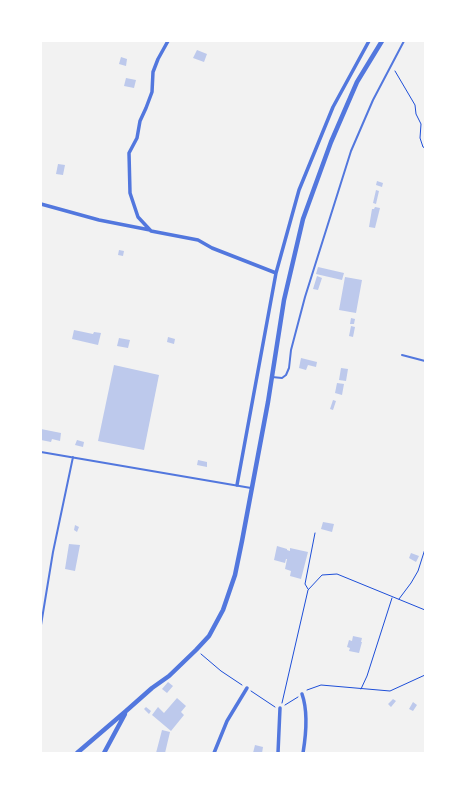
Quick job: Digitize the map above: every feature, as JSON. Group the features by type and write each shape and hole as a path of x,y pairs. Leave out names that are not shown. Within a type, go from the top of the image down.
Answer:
{"street":[{"path":"151,231 138,218 130,193 129,153 137,138 140,121 152,92 153,72 168,41"},
{"path":"238,485 276,273 299,190 333,107 369,41"},
{"path":"77,753 152,688 169,676 196,650 209,636 223,610 235,575 268,402 284,300 303,219 331,142 357,82 382,41"},
{"path":"41,204 99,220 198,240 212,248 276,273"},
{"path":"214,753 227,721 247,688"},
{"path":"302,694 304,699 306,734 303,753"},
{"path":"278,753 280,708"},
{"path":"104,753 126,711"}],"lane":[{"path":"271,377 282,378 286,375 289,368 291,350 305,297 351,151 373,100 404,41"},
{"path":"402,355 425,361"},
{"path":"41,452 252,488"},
{"path":"41,625 53,552 73,458"}],"path":[{"path":"391,65 415,105 416,114 421,125 420,138 423,147 425,148"},
{"path":"308,590 305,584 315,533"},
{"path":"399,600 412,583 418,571 425,549"},
{"path":"280,708 308,590 322,574 337,574 425,610"},
{"path":"361,689 367,676 392,597"},
{"path":"196,650 221,671 272,706 280,708 308,689 321,685 390,691 425,675"}],"building":[{"path":"197,50 207,54 204,62 193,58"},
{"path":"121,57 127,59 126,66 119,64"},
{"path":"126,78 136,80 134,88 124,86"},
{"path":"58,164 65,165 63,175 56,174"},
{"path":"377,181 383,183 382,187 376,185"},
{"path":"376,190 379,191 376,204 373,203"},
{"path":"375,207 380,208 375,228 369,227 372,209"},
{"path":"119,250 124,251 123,256 118,255"},
{"path":"318,267 344,273 342,280 316,274"},
{"path":"317,276 322,278 318,290 313,289"},
{"path":"345,277 362,280 356,313 339,310"},
{"path":"351,318 355,319 354,324 350,324"},
{"path":"351,326 355,327 353,337 349,336"},
{"path":"74,330 93,334 94,332 101,333 98,345 72,339"},
{"path":"168,337 175,339 174,344 167,342"},
{"path":"119,338 130,340 128,348 117,346"},
{"path":"301,358 317,362 316,367 308,365 306,370 299,368"},
{"path":"114,365 159,375 144,450 98,441"},
{"path":"341,368 348,369 346,381 339,380"},
{"path":"337,383 344,384 342,395 335,393"},
{"path":"333,400 336,401 333,410 330,409"},
{"path":"41,429 61,433 60,441 52,439 51,442 41,440"},
{"path":"77,440 84,442 83,447 75,445"},
{"path":"198,460 207,462 207,467 197,465"},
{"path":"323,522 334,524 332,532 321,529"},
{"path":"75,525 79,527 77,532 74,530"},
{"path":"69,544 80,545 75,571 65,569"},
{"path":"277,546 290,551 290,548 308,552 301,579 290,576 291,571 285,569 287,559 285,563 274,560"},
{"path":"411,553 419,556 416,562 409,558"},
{"path":"353,636 362,638 359,653 349,651 350,648 347,647 349,640 352,641"},
{"path":"168,682 173,686 167,693 162,689"},
{"path":"177,698 186,706 181,712 184,715 171,731 152,715 158,707 164,713"},
{"path":"393,699 396,701 391,707 388,704"},
{"path":"413,702 417,705 413,711 409,709"},
{"path":"146,707 151,711 149,714 144,709"},
{"path":"162,730 170,732 165,753 156,753"},
{"path":"255,745 263,747 262,753 253,753"}]}
